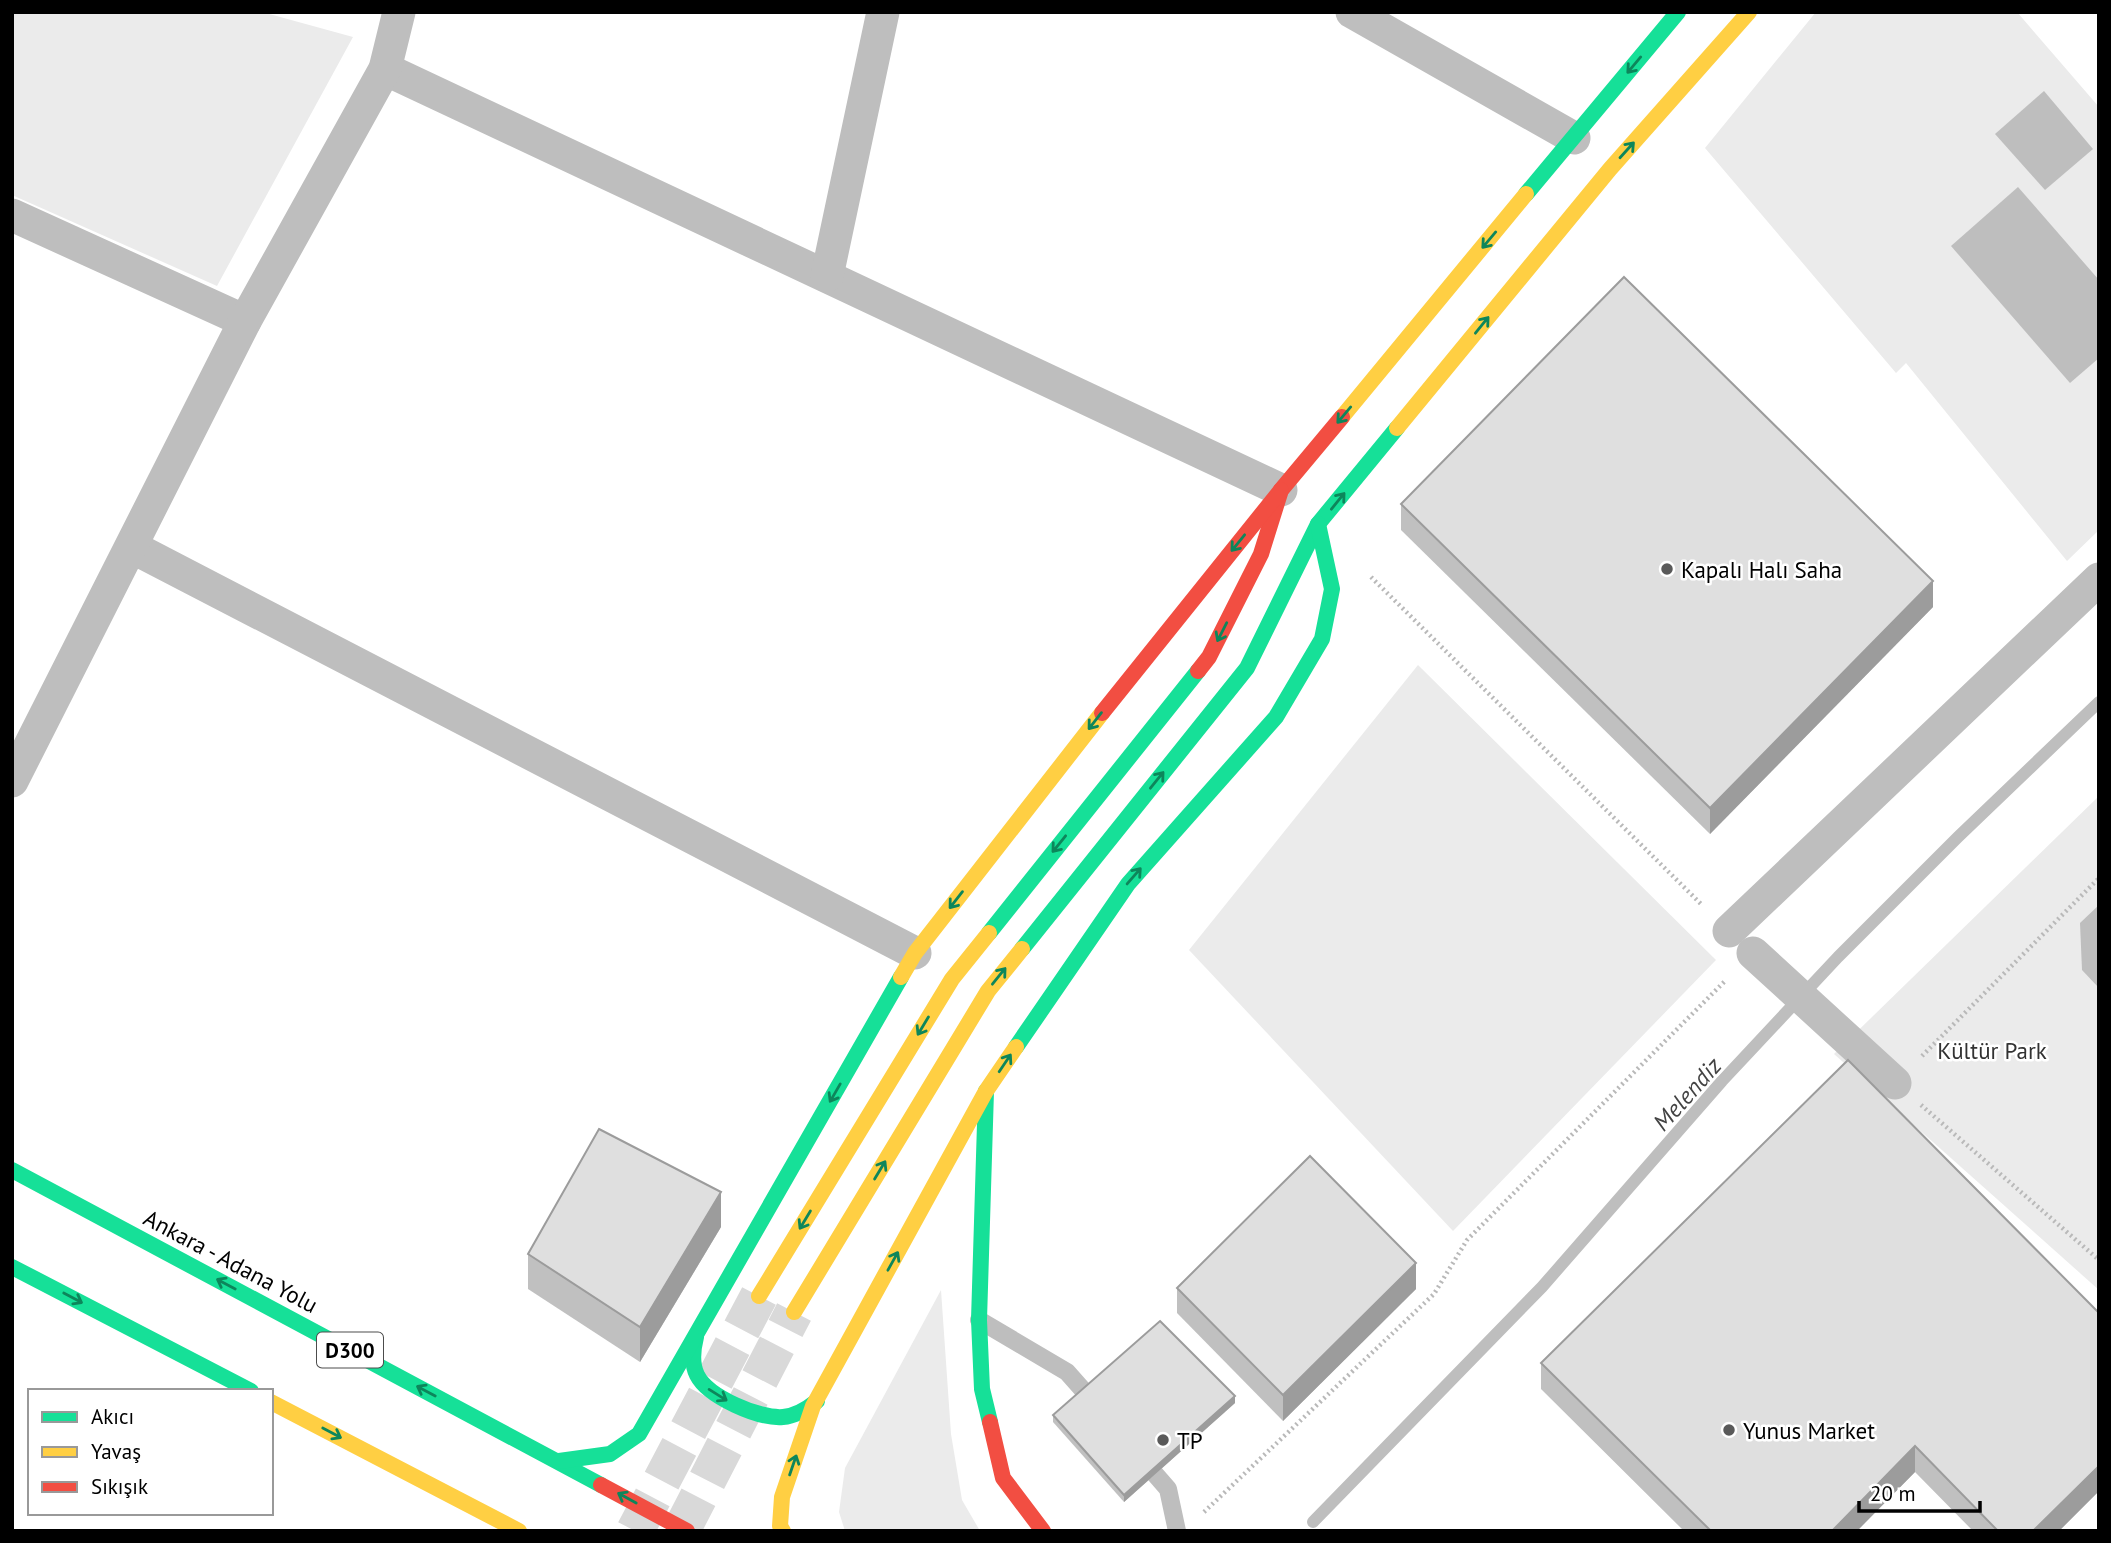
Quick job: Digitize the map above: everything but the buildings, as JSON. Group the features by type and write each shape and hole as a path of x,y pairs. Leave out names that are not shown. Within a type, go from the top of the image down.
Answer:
{"main road":[{"path":"559,1461 610,1454 639,1434 915,953 1129,678 1678,12"},
{"path":"794,1312 988,991 1247,668 1318,524 1610,169 1749,12"},
{"path":"759,1296 951,979 1209,657 1261,554 1281,491"},
{"path":"783,1531 780,1526 782,1497 817,1401 986,1091 1128,884 1276,718 1322,639 1332,589 1318,524"},
{"path":"986,1091 979,1320 982,1389 1003,1478 1043,1531"},
{"name":"Ankara - Adana Yolu","path":"12,1170 687,1531"},
{"path":"12,1266 247,1389"},
{"path":"696,1337 693,1362 697,1376 713,1393 722,1398 759,1416 775,1418 792,1416 817,1401"},
{"path":"273,1403 519,1531"},
{"path":"459,1499 471,1520"}],"street":[{"path":"12,781 245,321 384,69 399,12"},
{"path":"827,276 883,12"},
{"path":"1352,12 1574,138"},
{"path":"384,69 1281,491"},
{"path":"12,215 245,321"},
{"path":"132,547 915,953"},
{"path":"1729,931 2099,579"},
{"path":"1753,953 1895,1083"}],"lane":[{"path":"979,1320 1067,1372 1109,1421"},
{"path":"1126,1440 1168,1489 1177,1531"}],"path":[{"path":"1367,573 1729,931"},
{"path":"2099,878 1895,1083 2099,1260"},
{"path":"1194,1521 1434,1294 1467,1240 1753,953"}],"green space":[{"path":"12,12 262,12 353,37 217,286 12,195"},
{"path":"1816,12 2017,12 2099,107 2099,530 2067,561 1906,363 1896,373 1705,148"},
{"path":"1418,665 1716,960 1453,1231 1189,950"},
{"name":"Kültür Park","path":"2099,796 2099,1290 1834,1054"},
{"path":"941,1290 951,1434 962,1500 980,1531 845,1531 839,1512 845,1468"}],"shaded area":[{"path":"2044,91 2093,149 2045,190 1995,134"},
{"path":"2018,187 2099,280 2099,358 2070,383 1951,246"},
{"path":"2099,905 2099,988 2082,970 2080,923"}],"waterway":[{"name":"Melendiz","path":"1313,1522 1542,1287 1722,1081 1838,957 2099,702"}],"tunnel":[{"path":"635,1531 759,1296"},
{"path":"681,1531 794,1312"}],"traffic: fast":[{"path":"1526,194 1678,12"},
{"path":"1022,949 1247,668 1318,524 1397,428"},
{"path":"1016,1047 1128,884 1276,717 1322,639 1332,589 1318,524"},
{"path":"989,933 1198,671"},
{"path":"559,1461 610,1454 639,1434 901,977"},
{"path":"986,1091 979,1320 982,1389 990,1422"},
{"path":"12,1170 601,1485"},
{"path":"12,1267 247,1389"},
{"path":"696,1337 693,1356 697,1375 712,1391 735,1405 761,1414 783,1417 801,1412 817,1401"}],"traffic: slow":[{"path":"1397,428 1610,169 1749,12"},
{"path":"1342,417 1526,194"},
{"path":"901,977 915,953 1102,713"},
{"path":"759,1296 952,979 989,933"},
{"path":"794,1312 988,991 1022,949"},
{"path":"783,1531 780,1526 782,1497 813,1406 986,1091 1016,1047"},
{"path":"273,1403 519,1531"}],"traffic: jam":[{"path":"1198,671 1209,657 1261,554 1281,490 1342,417"},
{"path":"1102,713 1281,490"},
{"path":"990,1422 1003,1478 1043,1531"},
{"path":"601,1485 687,1531"}],"place":[{"name":"Kapalı Halı Saha","path":"1667,569"},
{"name":"Yunus Market","path":"1729,1430"},
{"name":"TP","path":"1163,1440"}]}
